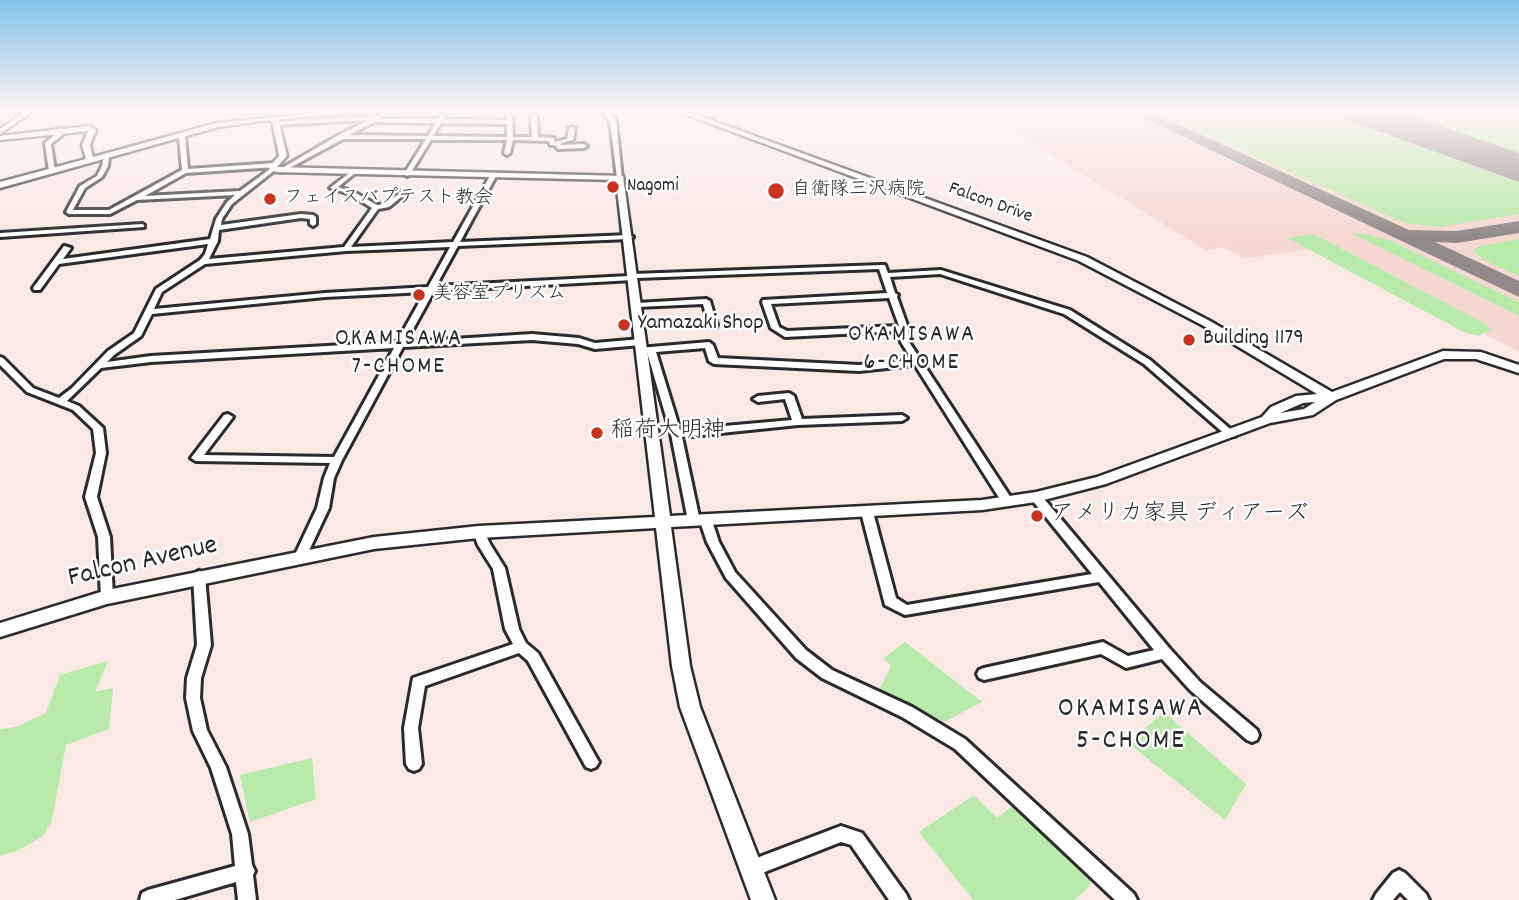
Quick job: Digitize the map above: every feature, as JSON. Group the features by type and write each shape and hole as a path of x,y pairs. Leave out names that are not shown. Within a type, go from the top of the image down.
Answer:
{"street":[{"path":"49,153 52,171"},
{"path":"88,153 90,161"},
{"path":"0,184 120,153"},
{"path":"183,153 185,171"},
{"path":"276,168 282,153"},
{"path":"203,262 214,241 223,212 241,193 276,168 306,153"},
{"path":"407,174 419,153"},
{"path":"617,153 645,347 662,522 681,666 690,707 763,900"},
{"name":"Falcon Drive","path":"794,153 1083,259 1164,301 1331,397"},
{"path":"106,157 106,166 99,177 82,187 67,211 110,212 185,171 276,168 352,173 620,178"},
{"path":"352,173 332,188 352,193 376,207 387,206 403,192"},
{"path":"300,557 323,508 329,478 337,460 494,176"},
{"path":"132,198 241,193"},
{"path":"346,248 376,207"},
{"path":"217,228 301,216 313,217 313,224"},
{"path":"0,235 142,226"},
{"path":"60,402 97,366 138,334 159,290 203,262 346,248 629,237"},
{"path":"56,262 214,241"},
{"path":"37,288 67,248"},
{"path":"148,312 325,295 633,277 882,267 894,295 904,328 905,342 1007,502"},
{"path":"887,275 941,272 1067,312 1147,362 1231,434"},
{"path":"894,295 766,302 775,328 785,334 904,328"},
{"path":"637,305 706,301 713,325"},
{"name":"Falcon Drive","path":"1164,301 1203,329 1296,384 1331,397"},
{"path":"97,366 150,359 532,337 579,341 596,346 709,345 714,361 859,368 917,362"},
{"path":"645,347 676,434 700,521 730,575 801,654 827,674 907,712 960,744 1128,900"},
{"path":"1267,420 1308,412 1331,397 1451,354 1477,355 1519,369"},
{"path":"0,360 30,390 84,414 98,428 101,453 91,497 104,537 107,597"},
{"path":"1296,384 1301,399"},
{"path":"758,400 789,396 798,422"},
{"path":"1267,420 1276,410 1301,399 1331,397"},
{"path":"228,416 197,458 337,460"},
{"path":"676,434 798,422 902,418"},
{"name":"Falcon Avenue","path":"0,630 107,597 199,576 374,543 479,532 1007,502 1101,481 1267,420"},
{"path":"1036,497 1165,653 1195,686 1252,735"},
{"path":"867,512 890,601 905,610 1102,577"},
{"path":"479,532 499,568 512,629 521,647 533,657 591,762"},
{"path":"199,576 204,645 194,678 193,698 200,731 218,767 240,834 247,900"},
{"path":"414,764 411,728 418,682 521,647"},
{"path":"984,674 1103,648 1126,662 1165,653"},
{"path":"752,868 841,834 856,839 900,900"},
{"path":"148,899 246,871"},
{"path":"1381,900 1399,879 1420,900"}],"shaded area":[{"path":"1048,153 1519,153 1519,352 1321,247 1244,259 1224,247 1206,250"}],"green space":[{"path":"1249,153 1438,153 1519,183 1519,214 1438,227 1404,223"},
{"path":"1351,233 1389,240 1519,302 1519,316"},
{"path":"1313,234 1492,329 1478,336 1464,332 1287,238"},
{"path":"1519,239 1519,276 1486,261 1473,251 1477,247"},
{"path":"905,642 982,702 944,722 878,692 891,666 884,658"},
{"path":"108,661 95,692 113,688 109,729 66,745 52,820 43,836 17,851 0,856 0,729 16,727 46,713 60,675"},
{"path":"1164,712 1246,784 1225,820 1128,743"},
{"path":"312,758 316,799 250,822 240,775"},
{"path":"974,795 997,818 1014,805 1092,878 1088,888 1074,900 973,900 919,832"}],"taxiway":[{"path":"1227,153 1519,290"},
{"path":"1416,235 1457,237 1519,227"}],"runway":[{"path":"1477,153 1519,168"}],"place":[{"name":"Nagomi","path":"613,187"},
{"name":"自衛隊三沢病院","path":"776,191"},
{"name":"フェイスバプテスト教会","path":"270,199"},
{"name":"美容室プリズム","path":"419,295"},
{"name":"Yamazaki Shop","path":"624,325"},
{"name":"Building 1179","path":"1189,340"},
{"name":"稲荷大明神","path":"597,433"},
{"name":"アメリカ家具 ディアーズ","path":"1037,516"}],"district":[{"name":"OKAMISAWA 6-CHOME","path":"912,351"},
{"name":"OKAMISAWA 7-CHOME","path":"399,355"},
{"name":"OKAMISAWA 5-CHOME","path":"1131,727"}]}
